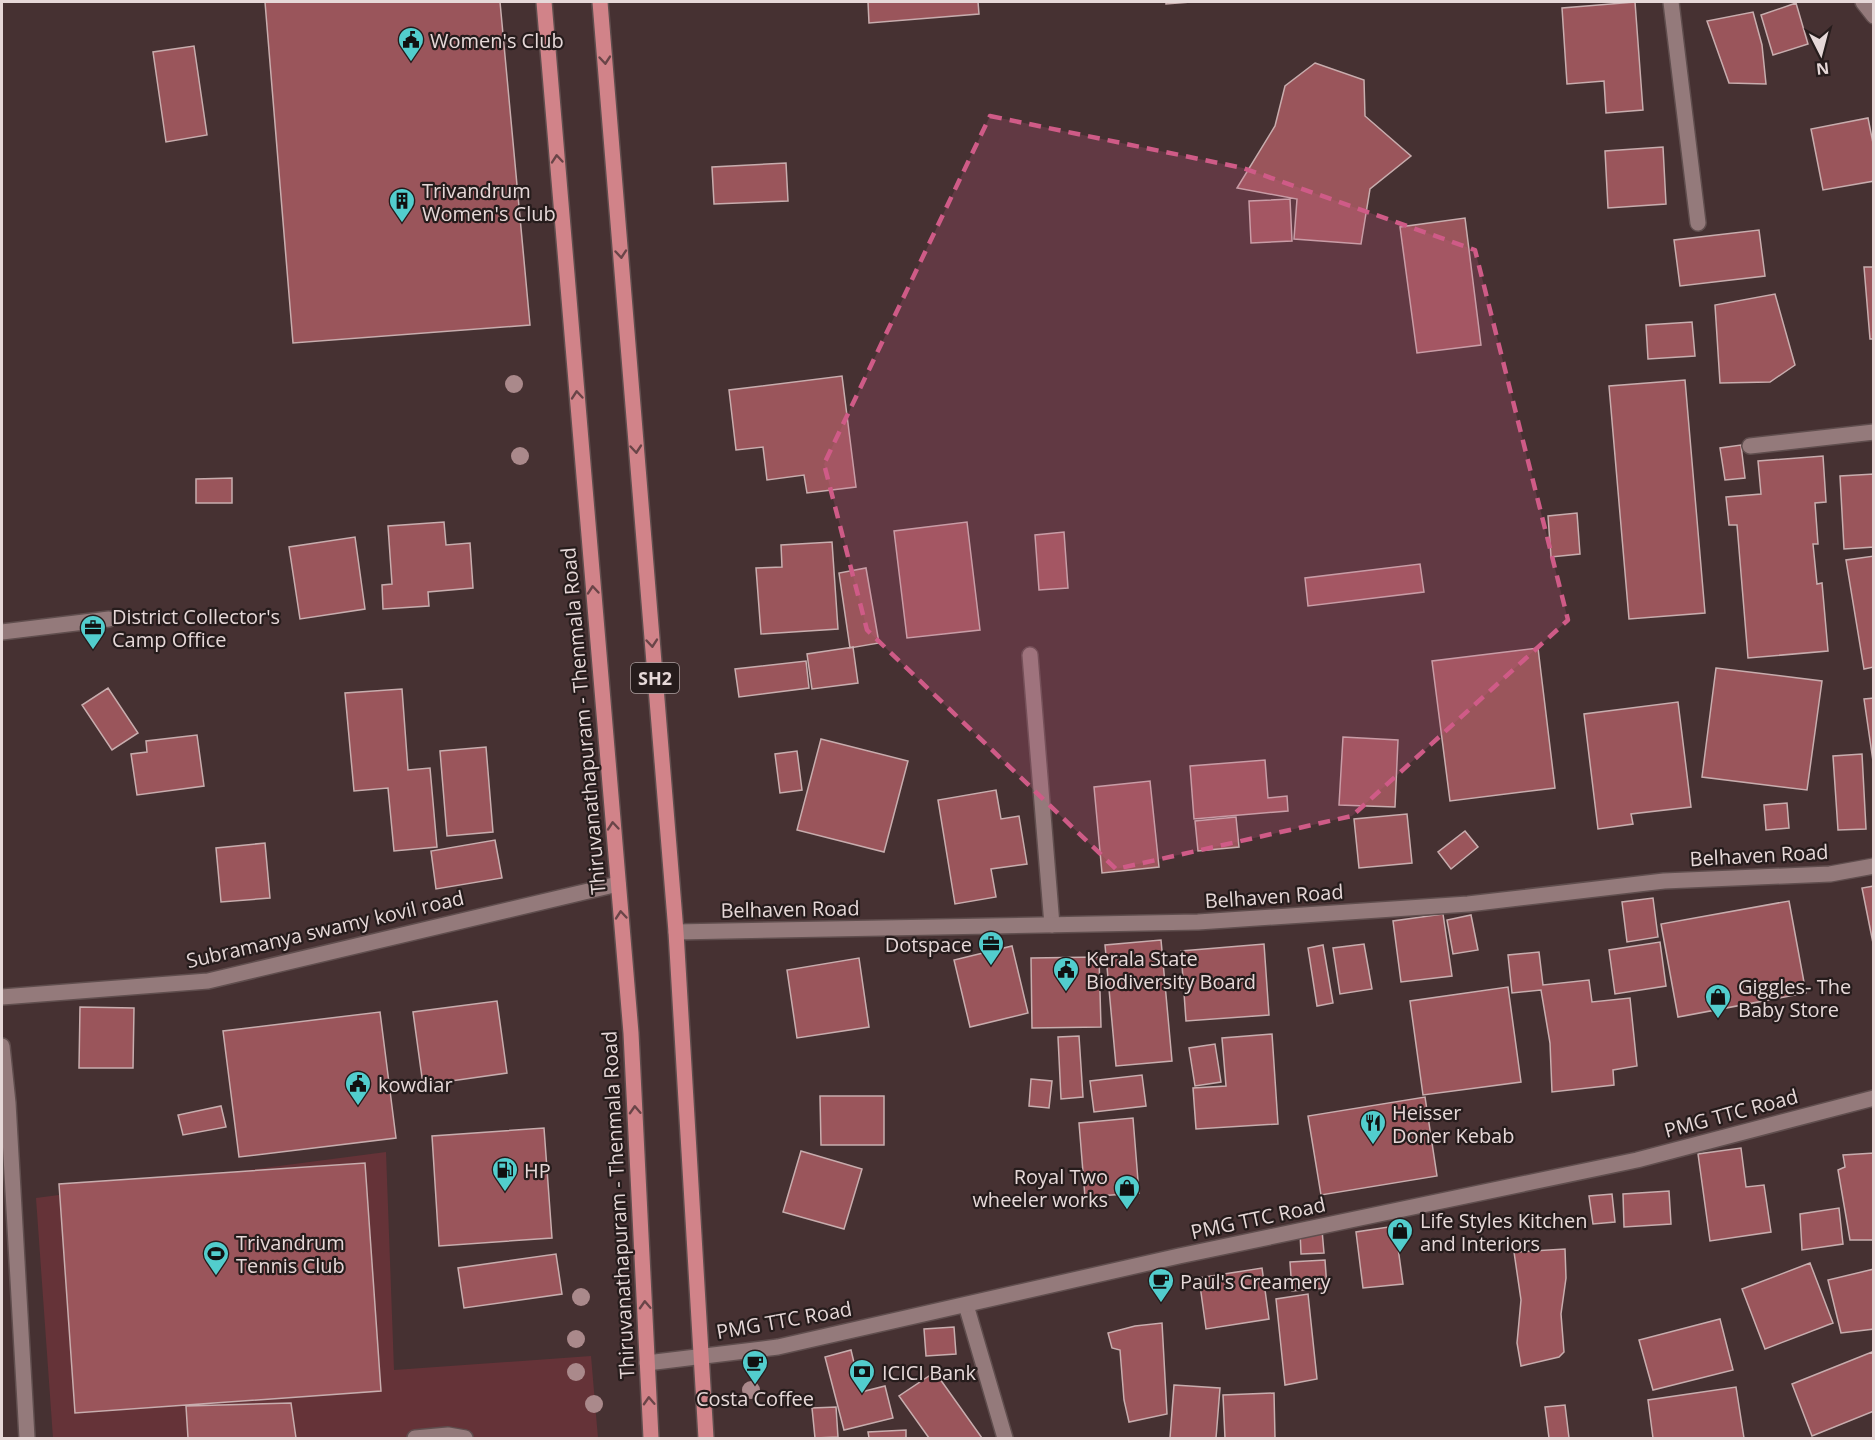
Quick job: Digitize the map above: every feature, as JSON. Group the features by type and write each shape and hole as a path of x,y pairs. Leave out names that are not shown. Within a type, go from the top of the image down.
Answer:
{"main road":[{"name":"Thiruvanathapuram - Thenmala Road","path":"544,2 631,1033 651,1438"},
{"name":"SH2","path":"600,2 676,932 706,1438"}],"street":[{"path":"1671,2 1698,223"},
{"path":"1863,2 1874,16"},
{"path":"1750,446 1874,432"},
{"path":"2,632 110,619"},
{"path":"1030,655 1052,925"},
{"name":"Belhaven Road","path":"676,932 1198,922 1468,904 1664,881 1830,874 1874,866"},
{"name":"Subramanya swamy kovil road","path":"2,997 208,981 618,884"},
{"path":"2,1046 27,1438"},
{"name":"PMG TTC Road","path":"647,1363 778,1347 1191,1254 1637,1160 1874,1098"},
{"path":"966,1305 1005,1438"},
{"path":"415,1438 448,1434 465,1438"}],"highlighted area":[{"path":"990,116 1243,168 1475,250 1568,620 1352,816 1116,869 867,630 824,464"}],"shaded area":[{"name":"Trivandrum Tennis Club","path":"386,1152 394,1370 591,1356 598,1438 53,1438 36,1198"}],"building":[{"name":"Trivandrum Women's Club","path":"265,2 500,2 530,325 293,343"},
{"path":"868,2 978,2 979,14 869,23"},
{"path":"1166,2 1191,2 1166,4"},
{"path":"1635,2 1643,110 1606,113 1604,81 1567,84 1562,8"},
{"path":"1796,3 1808,44 1773,55 1761,15"},
{"path":"1753,12 1762,45 1766,84 1729,83 1707,21"},
{"path":"194,46 207,135 166,142 153,52"},
{"path":"1315,63 1364,80 1365,116 1411,156 1370,189 1361,244 1294,239 1297,199 1237,188 1275,126 1285,86"},
{"path":"1868,118 1874,148 1874,181 1823,190 1811,129"},
{"path":"1663,147 1666,204 1608,208 1605,151"},
{"path":"786,163 788,201 714,204 712,167"},
{"path":"1290,199 1292,241 1251,243 1249,201"},
{"path":"1465,218 1481,345 1417,353 1400,227"},
{"path":"1759,230 1765,276 1680,286 1674,240"},
{"path":"1864,267 1874,267 1874,339 1870,339"},
{"path":"1775,294 1795,365 1770,382 1720,383 1715,305"},
{"path":"1692,322 1695,356 1648,359 1646,325"},
{"path":"842,376 856,487 807,493 804,475 767,480 763,447 736,450 729,390"},
{"path":"1685,380 1705,613 1629,619 1609,386"},
{"path":"1741,445 1745,478 1725,480 1720,448"},
{"path":"1823,456 1826,502 1815,503 1818,544 1813,544 1817,584 1822,583 1828,651 1748,658 1737,525 1729,525 1726,497 1761,494 1758,461"},
{"path":"1874,474 1874,547 1844,549 1840,476"},
{"path":"232,478 232,503 196,503 196,479"},
{"path":"1577,513 1580,554 1551,557 1548,516"},
{"path":"444,522 446,545 470,543 473,588 428,592 429,606 383,609 382,585 392,584 388,526"},
{"path":"967,522 980,630 907,638 894,531"},
{"path":"1064,532 1068,588 1039,590 1035,535"},
{"path":"355,537 365,609 300,619 289,547"},
{"path":"832,542 838,629 761,634 756,568 782,567 781,545"},
{"path":"1874,556 1874,667 1864,669 1846,560"},
{"path":"1420,564 1424,592 1308,606 1305,578"},
{"path":"866,568 879,643 850,648 839,573"},
{"path":"853,647 858,683 812,689 807,654"},
{"path":"1538,648 1555,788 1450,801 1432,661"},
{"path":"806,661 809,688 739,697 735,669"},
{"path":"1716,668 1822,681 1807,790 1702,777"},
{"path":"108,688 138,733 112,750 82,705"},
{"path":"402,689 408,770 430,768 437,847 394,851 388,788 354,791 345,693"},
{"path":"1874,698 1874,768 1864,699"},
{"path":"1678,702 1691,807 1631,814 1633,824 1598,829 1584,714"},
{"path":"197,735 204,786 137,795 131,754 147,752 146,741"},
{"path":"1343,737 1398,740 1395,807 1339,805"},
{"path":"821,739 908,761 884,852 797,830"},
{"path":"486,747 493,832 447,836 440,751"},
{"path":"797,751 802,790 780,793 775,754"},
{"path":"1862,754 1866,829 1838,830 1833,756"},
{"path":"1265,760 1268,798 1287,796 1288,811 1194,819 1190,766"},
{"path":"1150,781 1159,867 1102,873 1094,787"},
{"path":"996,790 1001,819 1019,816 1027,864 991,869 996,897 955,904 938,800"},
{"path":"1787,803 1789,828 1766,830 1764,805"},
{"path":"1407,814 1412,863 1359,868 1354,819"},
{"path":"1236,817 1239,847 1198,851 1195,821"},
{"path":"1465,831 1478,847 1451,869 1438,852"},
{"path":"495,840 502,878 436,889 431,851"},
{"path":"265,843 270,898 221,902 216,848"},
{"path":"1874,886 1874,948 1862,888"},
{"path":"1653,898 1658,937 1627,942 1622,902"},
{"path":"1789,901 1806,993 1678,1017 1661,924"},
{"path":"1443,914 1452,976 1401,982 1393,921"},
{"path":"1471,915 1478,950 1453,954 1447,920"},
{"path":"1161,940 1172,1061 1116,1066 1105,945"},
{"path":"1660,942 1666,986 1615,994 1609,950"},
{"path":"1264,944 1269,1015 1186,1021 1181,951"},
{"path":"1364,944 1372,989 1340,994 1333,948"},
{"path":"1323,945 1333,1003 1317,1006 1308,948"},
{"path":"1012,946 1028,1013 970,1027 954,960"},
{"path":"1539,952 1543,985 1589,980 1592,1002 1630,998 1637,1066 1613,1070 1614,1085 1552,1092 1550,1043 1541,990 1512,993 1508,955"},
{"name":"Kerala State Biodiversity Board","path":"1099,957 1101,1027 1032,1028 1031,958"},
{"path":"859,958 869,1027 797,1038 787,970"},
{"path":"1508,987 1521,1082 1423,1095 1410,1001"},
{"path":"497,1001 507,1073 423,1085 413,1012"},
{"path":"80,1007 134,1008 133,1068 79,1068"},
{"path":"380,1012 396,1138 239,1157 223,1031"},
{"path":"1272,1034 1278,1124 1196,1129 1193,1088 1226,1086 1222,1038"},
{"path":"1079,1036 1083,1097 1061,1099 1058,1037"},
{"path":"1215,1044 1221,1082 1195,1086 1189,1048"},
{"path":"1142,1075 1146,1106 1094,1112 1090,1081"},
{"path":"1031,1079 1052,1081 1049,1108 1029,1106"},
{"path":"820,1096 884,1096 884,1145 821,1145"},
{"name":"Heisser Doner Kebab","path":"1425,1097 1437,1176 1321,1195 1308,1116"},
{"path":"221,1106 226,1127 183,1135 178,1115"},
{"path":"1133,1118 1139,1193 1085,1197 1079,1123"},
{"path":"544,1128 552,1238 439,1246 432,1136"},
{"path":"1741,1148 1746,1187 1764,1185 1771,1232 1710,1241 1698,1154"},
{"path":"801,1151 862,1169 844,1229 783,1212"},
{"path":"1874,1153 1874,1240 1850,1240 1838,1170 1845,1167 1843,1155"},
{"name":"Trivandrum Tennis Club","path":"365,1163 381,1391 75,1413 59,1184"},
{"path":"1669,1191 1671,1224 1624,1227 1623,1194"},
{"path":"1612,1194 1615,1222 1593,1224 1589,1196"},
{"path":"1839,1208 1843,1244 1802,1250 1800,1214"},
{"path":"1395,1226 1403,1284 1363,1288 1356,1232"},
{"path":"1322,1230 1324,1253 1301,1254 1300,1231"},
{"path":"1565,1249 1566,1278 1561,1314 1564,1352 1559,1357 1521,1366 1517,1343 1521,1300 1514,1252"},
{"path":"556,1254 562,1294 464,1308 458,1268"},
{"path":"1325,1260 1327,1288 1292,1291 1290,1262"},
{"path":"1810,1263 1833,1323 1765,1349 1742,1289"},
{"path":"1262,1268 1269,1319 1206,1329 1199,1278"},
{"path":"1874,1269 1874,1329 1841,1333 1828,1280"},
{"path":"1308,1294 1317,1379 1285,1385 1276,1299"},
{"path":"1720,1319 1733,1370 1653,1390 1639,1340"},
{"path":"1162,1323 1167,1414 1129,1422 1124,1400 1120,1350 1112,1348 1108,1333 1135,1326"},
{"path":"954,1327 956,1354 926,1356 924,1329"},
{"path":"851,1350 861,1392 885,1386 893,1418 844,1430 825,1357"},
{"path":"1872,1352 1874,1357 1874,1411 1812,1436 1792,1384"},
{"path":"935,1372 982,1438 929,1438 899,1396"},
{"path":"1174,1385 1220,1388 1216,1438 1170,1438"},
{"path":"1736,1387 1744,1438 1653,1438 1648,1400"},
{"path":"1274,1393 1275,1438 1225,1438 1223,1395"},
{"path":"291,1403 296,1438 188,1438 186,1406"},
{"path":"1565,1405 1569,1438 1549,1438 1545,1407"},
{"path":"836,1407 838,1437 815,1438 812,1408"},
{"path":"906,1430 906,1438 869,1438 868,1432"}],"place":[{"name":"Women's Club","path":"411,63"},
{"name":"Trivandrum Women's Club","path":"402,224"},
{"name":"District Collector's Camp Office","path":"93,651"},
{"name":"Dotspace","path":"991,967"},
{"name":"Kerala State Biodiversity Board","path":"1066,993"},
{"name":"Giggles- The Baby Store","path":"1718,1020"},
{"name":"kowdiar","path":"358,1107"},
{"name":"Heisser Doner Kebab","path":"1373,1146"},
{"name":"HP","path":"505,1193"},
{"name":"Royal Two wheeler works","path":"1127,1211"},
{"name":"Life Styles Kitchen and Interiors","path":"1400,1254"},
{"name":"Trivandrum Tennis Club","path":"216,1277"},
{"name":"Paul's Creamery","path":"1161,1304"},
{"name":"Costa Coffee","path":"755,1386"},
{"name":"ICICI Bank","path":"862,1395"}]}
